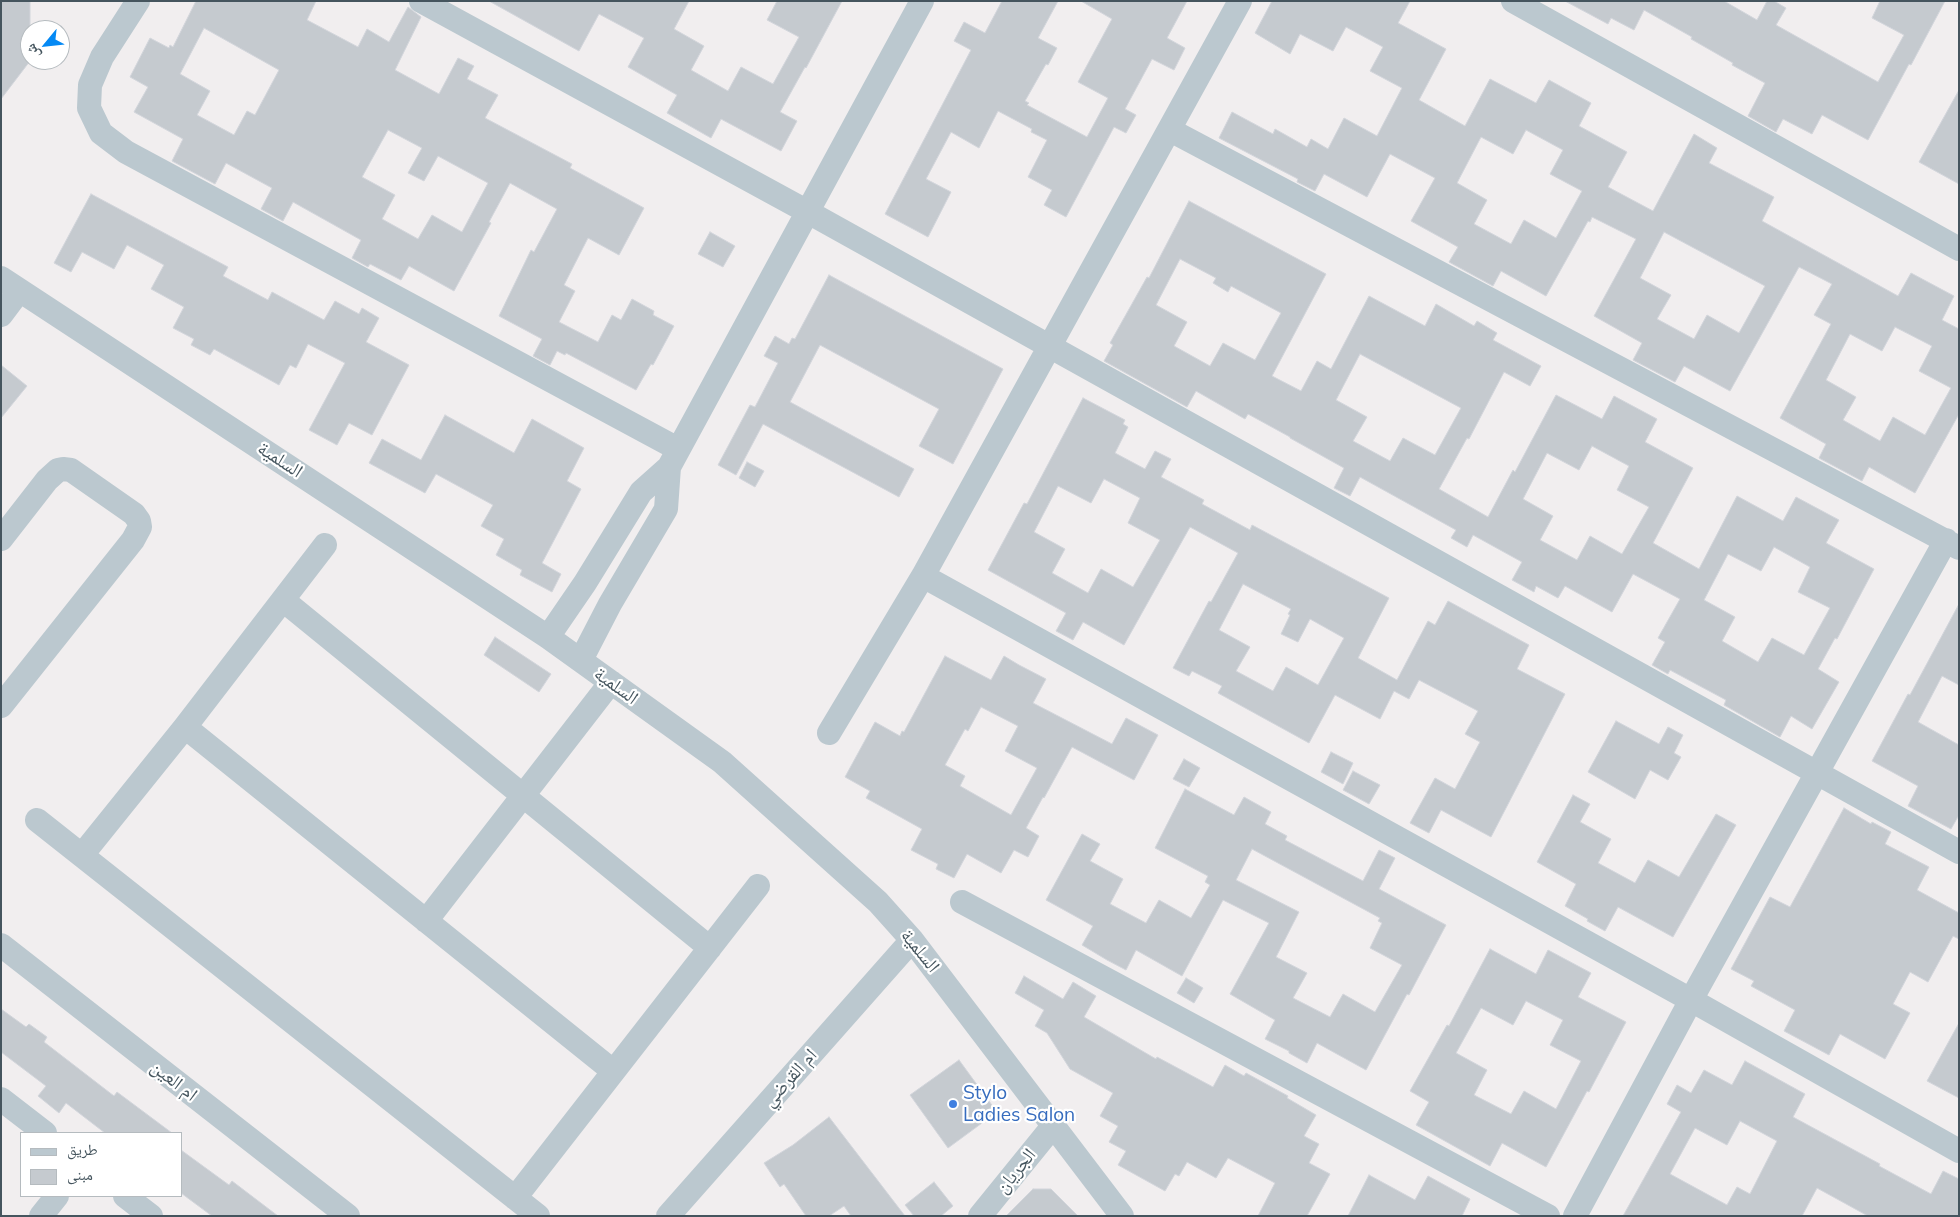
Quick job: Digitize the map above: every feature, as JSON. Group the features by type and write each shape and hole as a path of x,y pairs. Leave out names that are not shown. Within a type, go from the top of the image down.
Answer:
{"street":[{"path":"138,1 102,57 90,85 89,108 101,132 126,152 674,458"},
{"path":"422,1 808,212 1959,852"},
{"path":"548,637 585,583 642,492 674,458 922,1"},
{"path":"829,733 923,576 1240,1"},
{"path":"1513,1 1959,250"},
{"path":"1170,130 1952,544 1817,773 1691,1000 1575,1216"},
{"path":"1,315 10,284"},
{"name":"السلمية","path":"10,284 548,637 722,762 878,902 912,940 1122,1216"},
{"path":"581,660 610,604 666,508 674,458"},
{"path":"1,539 47,480 58,470 64,469 71,470 134,514 139,521 140,527 133,540 1,706"},
{"path":"82,855 185,727 325,546"},
{"path":"923,576 1691,1000 1959,1151"},
{"path":"283,600 710,948"},
{"path":"426,920 611,682"},
{"path":"185,727 613,1071"},
{"path":"37,820 538,1216"},
{"path":"514,1198 758,886"},
{"path":"962,902 1548,1216"},
{"name":"ام القرضي","path":"668,1216 912,940"},
{"name":"ام العين","path":"1,945 348,1216"},
{"path":"1,1099 44,1132"},
{"name":"الجريان","path":"980,1216 1053,1126"},
{"path":"40,1216 56,1197"},
{"path":"126,1197 150,1216"}],"building":[{"path":"1,1 30,1 30,20 20,20 20,70 23,70 1,99"},
{"path":"196,1 316,1 307,20 358,47 367,29 389,42 408,7 421,17 395,70 439,94 458,58 474,66 467,79 498,95 485,118 572,164 570,168 644,208 619,255 588,238 564,285 575,291 559,322 598,342 612,315 621,320 632,299 654,311 653,315 674,326 653,365 651,364 636,390 566,353 565,355 557,351 550,365 533,356 542,339 499,316 531,250 534,252 557,209 510,183 489,222 491,223 454,291 409,266 401,280 370,264 368,267 352,258 361,240 293,202 283,221 261,209 272,188 226,163 215,184 172,161 183,139 134,112 148,87 130,77 150,38 169,48 170,45 173,47","holes":["204,28 279,70 255,115 247,111 234,135 197,115 210,91 180,74","388,130 422,148 408,173 424,181 438,156 488,183 462,232 432,215 418,239 382,219 395,195 362,177"]},
{"path":"489,1 689,1 674,29 704,46 691,70 728,91 741,67 773,84 799,37 767,20 777,1 842,1 780,112 797,121 781,151 721,119 711,138 667,113 677,95 628,67 644,38 599,14 579,51"},
{"path":"1002,1 1058,1 1038,38 1057,48 1025,101 1029,103 1027,105 1087,137 1108,98 1078,82 1112,19 1081,1 1187,1 1167,38 1185,48 1174,70 1152,59 1125,109 1136,115 1126,133 1114,127 1066,217 1044,205 1052,190 1028,177 1047,140 1031,132 1032,129 998,111 979,148 951,132 926,179 951,192 928,237 885,214 971,50 954,41 964,22 985,33"},
{"path":"1272,1 1410,1 1398,23 1446,49 1419,100 1465,126 1490,79 1536,103 1549,80 1591,103 1579,126 1627,152 1608,187 1653,211 1694,134 1717,148 1709,163 1774,197 1762,221 1898,296 1911,273 1954,296 1942,320 1959,329 1959,414 1915,493 1869,467 1862,481 1819,458 1826,444 1780,418 1831,324 1814,315 1832,284 1799,267 1730,391 1684,366 1675,382 1633,360 1642,343 1594,316 1636,239 1592,217 1546,296 1501,271 1493,286 1449,262 1458,247 1411,221 1435,178 1390,154 1367,197 1324,174 1315,191 1297,182 1298,179 1219,138 1232,112 1273,134 1275,129 1307,147 1311,139 1328,149 1344,118 1377,136 1402,88 1370,71 1383,47 1346,27 1333,51 1300,34 1290,54 1255,33","holes":["1526,130 1563,150 1550,174 1582,191 1556,238 1524,220 1511,244 1474,224 1487,200 1457,183 1481,137 1513,154","1664,232 1765,286 1739,333 1707,315 1694,339 1657,319 1671,295 1640,278","1895,327 1932,346 1919,371 1951,388 1925,435 1893,417 1880,441 1843,420 1856,397 1826,380 1850,334 1882,351"]},
{"path":"1565,1 1724,1 1757,20 1767,1 1774,1 1786,8 1776,25 1878,82 1904,35 1872,18 1880,1 1945,1 1868,140 1822,115 1812,134 1783,119 1776,132 1748,116 1765,83 1732,65 1733,63 1691,39 1692,37 1644,10 1634,30 1611,18 1608,24"},
{"path":"1959,90 1959,184 1919,162"},
{"path":"91,194 228,267 223,276 268,300 272,292 324,320 335,301 359,314 362,308 379,318 366,342 409,365 372,435 349,423 337,445 309,430 345,363 308,344 296,368 290,365 279,385 214,349 210,355 191,345 194,339 173,328 184,307 151,289 164,265 127,245 114,269 82,252 71,272 54,263"},
{"path":"1189,201 1326,274 1272,376 1301,391 1317,361 1331,369 1369,296 1425,326 1436,304 1474,326 1477,321 1497,333 1493,340 1541,366 1530,386 1504,372 1469,439 1467,438 1439,489 1488,517 1513,470 1515,472 1556,395 1602,419 1614,396 1657,419 1645,442 1693,468 1653,543 1699,569 1737,496 1783,521 1796,497 1839,520 1826,543 1874,569 1837,639 1835,638 1818,669 1839,682 1812,729 1791,716 1780,737 1724,705 1726,700 1670,670 1668,674 1652,665 1665,642 1658,638 1680,599 1633,574 1612,612 1565,586 1558,598 1536,586 1534,592 1512,580 1522,562 1473,535 1467,547 1451,538 1456,530 1360,477 1350,496 1334,488 1344,468 1248,414 1245,419 1196,391 1187,407 1104,361 1113,345 1110,343 1147,277 1149,278","holes":["1180,259 1216,278 1213,283 1228,292 1231,286 1281,313 1255,360 1223,343 1210,366 1174,346 1187,322 1156,305","1360,354 1461,408 1435,455 1403,438 1390,461 1353,441 1367,417 1336,400","1592,446 1629,466 1617,490 1649,507 1622,554 1590,536 1577,560 1540,540 1553,516 1523,499 1547,453 1579,470","1774,547 1810,567 1798,592 1830,608 1804,655 1772,638 1758,662 1722,641 1735,617 1704,600 1728,554 1761,571"]},
{"path":"710,232 735,246 723,267 698,254"},
{"path":"829,275 1003,369 953,464 919,446 939,409 820,345 790,402 914,469 899,497 763,424 736,475 718,465 750,405 755,407 778,363 764,356 775,336 789,344 792,338 795,339"},
{"path":"1,365 27,386 1,418"},
{"path":"1083,398 1125,420 1123,424 1128,427 1115,453 1145,469 1155,451 1171,459 1161,477 1204,500 1202,504 1250,530 1252,525 1389,598 1358,658 1397,680 1428,621 1435,625 1448,601 1529,645 1517,669 1565,694 1491,837 1441,810 1429,833 1410,823 1435,778 1455,789 1480,742 1465,734 1478,711 1419,680 1409,699 1394,691 1380,719 1335,695 1309,743 1218,693 1222,686 1192,671 1189,676 1173,668 1209,601 1211,602 1238,553 1190,527 1124,645 1083,622 1073,640 1056,631 1066,613 988,570 1024,503 1027,504","holes":["1104,479 1140,498 1128,523 1160,540 1133,587 1101,569 1088,593 1052,573 1065,549 1034,532 1058,486 1091,503","1243,584 1291,609 1281,634 1298,642 1310,619 1344,638 1318,685 1286,667 1273,691 1236,671 1250,647 1219,630"]},
{"path":"445,415 514,453 532,419 584,448 567,481 581,489 542,563 561,574 552,592 520,575 522,570 496,555 504,539 481,526 493,505 436,474 425,493 369,463 382,439 421,460"},
{"path":"747,462 764,471 755,487 739,478"},
{"path":"1959,604 1959,685 1942,676 1918,722 1959,745 1959,815 1951,829 1908,806 1918,786 1872,761"},
{"path":"495,637 551,674 539,692 484,655"},
{"path":"945,656 991,680 1004,656 1046,679 1033,703 1112,744 1126,718 1158,735 1134,780 1072,747 1026,828 1039,836 1028,857 1014,850 1001,873 967,854 954,878 936,869 938,864 911,850 922,829 866,798 870,791 845,777 875,722 900,736 902,731 904,732","holes":["981,707 1018,726 1005,751 1037,768 1011,815 960,786 965,776 945,765 965,729 968,731"]},
{"path":"1616,721 1659,744 1668,727 1683,735 1674,753 1681,757 1668,780 1650,770 1635,799 1588,772"},
{"path":"1331,752 1353,763 1343,784 1321,772"},
{"path":"1184,759 1200,768 1189,787 1173,779"},
{"path":"1353,771 1380,785 1369,804 1343,790"},
{"path":"1185,789 1234,815 1244,797 1271,812 1265,824 1287,836 1285,840 1363,881 1379,850 1395,858 1379,889 1446,925 1366,1070 1317,1043 1307,1063 1289,1053 1289,1051 1265,1039 1275,1020 1230,994 1269,923 1223,900 1182,976 1136,950 1126,970 1107,960 1082,945 1093,926 1046,900 1082,834 1100,844 1090,861 1123,879 1110,904 1146,923 1159,900 1191,918 1210,885 1205,882 1208,876 1155,848","holes":["1252,849 1380,918 1378,921 1382,923 1370,948 1402,965 1375,1012 1343,994 1330,1017 1293,998 1307,973 1276,957 1299,912 1236,880"]},
{"path":"1573,795 1590,804 1580,822 1611,839 1598,863 1635,883 1648,860 1679,877 1716,814 1736,825 1673,937 1618,907 1605,931 1565,906 1576,884 1537,862"},
{"path":"1844,808 1871,824 1872,822 1891,832 1885,844 1929,867 1917,890 1959,913 1959,939 1953,936 1928,982 1910,972 1893,1004 1910,1013 1885,1059 1840,1034 1829,1055 1784,1031 1795,1010 1751,986 1754,981 1731,969 1770,897 1790,907"},
{"path":"1490,949 1536,974 1548,950 1591,973 1578,997 1626,1022 1546,1167 1502,1143 1490,1166 1416,1125 1429,1102 1410,1091 1447,1025 1449,1026","holes":["1526,1001 1563,1020 1550,1045 1581,1061 1556,1109 1524,1091 1511,1114 1474,1095 1487,1070 1456,1053 1481,1008 1513,1025"]},
{"path":"1024,976 1063,999 1073,982 1096,996 1084,1017 1156,1059 1157,1057 1213,1087 1225,1065 1244,1076 1246,1073 1288,1096 1287,1098 1316,1115 1304,1136 1319,1144 1309,1163 1330,1174 1307,1216 1258,1216 1275,1183 1228,1158 1216,1178 1187,1162 1179,1176 1175,1174 1165,1191 1118,1165 1126,1151 1109,1142 1118,1126 1100,1116 1113,1093 1070,1069 1047,1033 1035,1026 1044,1010 1015,993"},
{"path":"1186,978 1203,988 1194,1003 1177,993"},
{"path":"1,1009 26,1027 29,1024 47,1037 44,1042 114,1096 117,1092 171,1132 104,1132 66,1103 59,1113 38,1096 46,1086 1,1052"},
{"path":"1959,1023 1959,1098 1927,1081"},
{"name":"Stylo Ladies Salon","path":"959,1060 997,1112 948,1148 910,1095"},
{"path":"1745,1061 1805,1094 1793,1117 1880,1164 1879,1166 1931,1194 1943,1171 1959,1179 1959,1216 1868,1216 1817,1188 1802,1216 1623,1216 1681,1112 1667,1104 1677,1085 1691,1093 1704,1070 1732,1085","holes":["1740,1121 1777,1141 1750,1194 1737,1187 1727,1205 1670,1174 1695,1128 1727,1145"]},
{"path":"829,1117 905,1216 851,1216 844,1206 829,1216 806,1216 784,1184 780,1187 764,1163 793,1145"},
{"path":"182,1151 229,1185 232,1181 278,1216 212,1216 182,1194"},
{"path":"1369,1175 1415,1200 1428,1176 1470,1199 1462,1216 1348,1216"},
{"path":"934,1182 953,1206 941,1216 914,1216 905,1205"},
{"path":"1033,1189 1051,1189 1078,1216 1006,1216"}],"place":[{"name":"Stylo Ladies Salon","path":"953,1104"}]}
